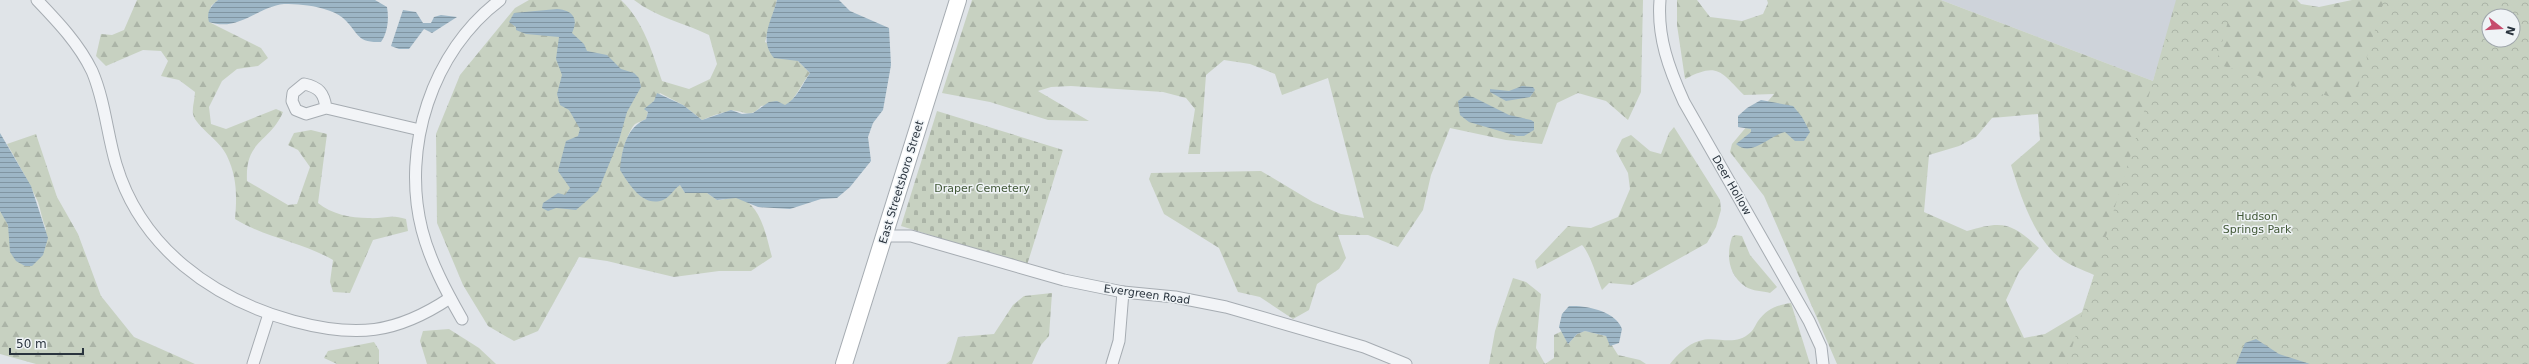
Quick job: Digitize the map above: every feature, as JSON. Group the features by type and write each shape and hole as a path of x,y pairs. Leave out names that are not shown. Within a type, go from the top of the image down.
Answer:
{"main road":[{"name":"East Streetsboro Street","path":"844,364 958,0"}],"street":[{"path":"37,0 75,43 92,71 100,94 117,166 125,188 148,228 163,247 196,276 233,299 269,314 338,331 375,330 414,319 450,298"},
{"path":"462,319 450,298 426,244 419,217 415,175 420,130 433,88 452,53 477,21 500,0"},
{"name":"Deer Hollow","path":"1660,0 1660,27 1670,72 1684,102 1809,321 1820,347 1823,364"},
{"path":"326,108 420,130"},
{"name":"Evergreen Road","path":"884,236 911,236 1064,280 1123,292 1175,297 1248,312 1364,347 1406,364"},
{"path":"1112,364 1122,320 1123,292"},
{"path":"253,364 269,314"}],"shaded area":[{"path":"1941,0 2178,0 2153,81"}],"green space":[{"path":"137,0 218,0 211,6 209,22 261,48 268,58 258,66 237,69 222,81 209,107 211,124 226,129 276,109 283,112 272,130 254,149 247,167 247,181 288,205 297,204 310,167 298,150 288,145 294,133 311,130 327,134 318,203 335,213 348,216 362,218 396,217 406,219 408,231 373,240 350,293 333,292 330,282 333,260 309,249 259,231 235,219 236,187 233,171 227,156 224,150 198,124 195,119 193,111 195,92 179,80 161,76 168,61 161,51 143,50 106,66 96,56 101,34 112,35 124,30"},
{"path":"529,0 621,0 636,18 651,48 662,81 689,89 710,79 717,64 709,35 651,11 634,0 777,0 765,42 798,61 810,73 789,103 783,106 761,106 753,113 729,111 702,120 683,105 660,93 646,111 648,112 646,119 635,124 630,131 622,154 623,164 628,179 637,192 648,200 655,201 663,199 680,185 685,193 707,193 717,200 735,197 744,200 757,212 765,230 772,257 751,271 719,271 674,277 607,261 579,257 538,331 514,341 488,326 463,285 437,223 436,134 460,75 515,8"},
{"path":"972,0 1643,0 1641,92 1628,120 1606,101 1578,93 1557,103 1542,144 1506,140 1450,128 1431,175 1423,210 1398,247 1368,235 1338,235 1346,258 1339,269 1317,284 1309,310 1293,319 1260,297 1238,292 1219,248 1164,214 1149,179 1151,173 1261,171 1313,202 1341,214 1364,218 1328,78 1282,95 1275,74 1250,64 1224,60 1206,75 1200,154 1188,154 1195,109 1186,98 1163,92 1071,86 1051,87 1038,91 1089,121 1048,120 990,102 942,93"},
{"path":"1677,0 1697,0 1710,17 1742,21 1763,14 1768,3 1767,0 1941,0 2153,81 2176,0 2297,0 2301,4 2319,7 2352,0 2529,0 2521,46 2521,8 2481,8 2481,48 2521,48 2465,364 1837,364 1764,196 1730,152 1732,144 1774,94 1744,95 1723,75 1712,70 1696,74 1685,79 1677,25","holes":["2038,114 2040,140 2011,165 2024,203 2042,239 2051,249 2064,261 2094,275 2082,312 2045,334 2024,338 2006,300 2019,272 2039,248 2021,233 2006,226 1990,226 1967,231 1924,212 1929,155 1959,146 1976,137 1992,118"]},
{"name":"Hudson Springs Park","path":"2178,0 2234,0 2216,64 2353,103 2384,0 2529,0 2529,364 2067,364"},
{"name":"Draper Cemetery","path":"937,111 1063,150 1027,265 901,226"},
{"path":"1674,127 1720,200 1721,210 1716,227 1707,243 1632,285 1609,283 1602,290 1591,260 1582,245 1537,269 1535,261 1568,226 1591,228 1618,217 1630,189 1628,173 1616,151 1622,139 1631,135 1650,151 1661,154 1669,133"},
{"path":"36,134 57,197 78,234 101,296 134,337 195,364 36,364 0,354 0,211 8,224 13,252 17,259 25,266 46,229 38,202 7,144"},
{"path":"1735,235 1742,236 1750,255 1777,287 1770,293 1748,288 1735,277 1730,264 1729,251 1732,237"},
{"path":"1513,278 1526,282 1541,294 1536,348 1545,364 1489,364 1495,331"},
{"path":"1052,293 1049,336 1041,345 1032,364 946,364 951,360 958,337 994,334 1013,305 1024,296"},
{"path":"1791,303 1810,364 1670,364 1683,350 1695,342 1712,339 1732,340 1745,337 1751,332 1761,317 1769,311 1777,306"},
{"path":"449,329 479,348 496,364 427,364 420,341 423,331"},
{"path":"1562,331 1568,344 1577,334 1585,331 1606,336 1618,355 1640,360 1646,364 1545,364 1554,358 1554,335"},
{"path":"374,342 379,350 379,364 337,364 324,358 328,351"}],"water":[{"path":"218,0 375,0 387,7 387,25 381,42 366,41 358,36 348,23 339,15 313,6 298,4 274,6 229,24 209,22 208,15 210,10"},
{"path":"777,0 839,0 850,11 889,28 891,65 883,110 873,123 868,137 871,161 850,187 837,198 821,199 790,209 758,207 736,198 717,200 707,193 685,193 680,185 663,200 656,202 643,198 632,188 620,170 621,162 626,140 634,128 646,119 648,112 644,109 654,101 657,93 683,105 702,120 731,110 742,114 753,113 769,102 777,101 785,105 793,99 799,91 810,73 798,61 774,58 769,51 767,44 768,30"},
{"path":"557,9 571,13 575,20 572,33 584,44 587,51 607,55 621,69 634,73 639,78 641,87 627,112 619,140 598,191 576,210 556,208 548,211 542,208 543,203 558,193 565,195 570,188 558,171 566,141 578,136 580,129 569,110 560,105 557,94 562,75 556,59 559,37 526,34 516,30 516,27 509,22 514,13"},
{"path":"403,10 416,12 423,23 431,23 434,17 441,15 457,17 432,33 424,29 409,49 399,49 391,46"},
{"path":"1522,86 1533,87 1535,90 1530,97 1506,101 1490,92 1490,89 1509,91"},
{"path":"1465,96 1473,97 1509,115 1531,120 1534,122 1534,130 1524,136 1517,136 1469,122 1460,115 1458,101"},
{"path":"1761,100 1793,106 1802,117 1810,132 1804,141 1795,141 1785,132 1755,147 1742,148 1736,144 1751,132 1751,129 1738,127 1738,116 1747,108"},
{"path":"0,133 31,186 48,238 43,255 32,266 25,266 16,261 10,252 8,225 0,211"},
{"path":"1569,306 1600,310 1614,318 1622,329 1619,343 1610,346 1606,336 1585,331 1577,334 1568,344 1559,327 1562,314"},
{"path":"2256,339 2279,354 2310,364 2236,364 2245,343"}]}
